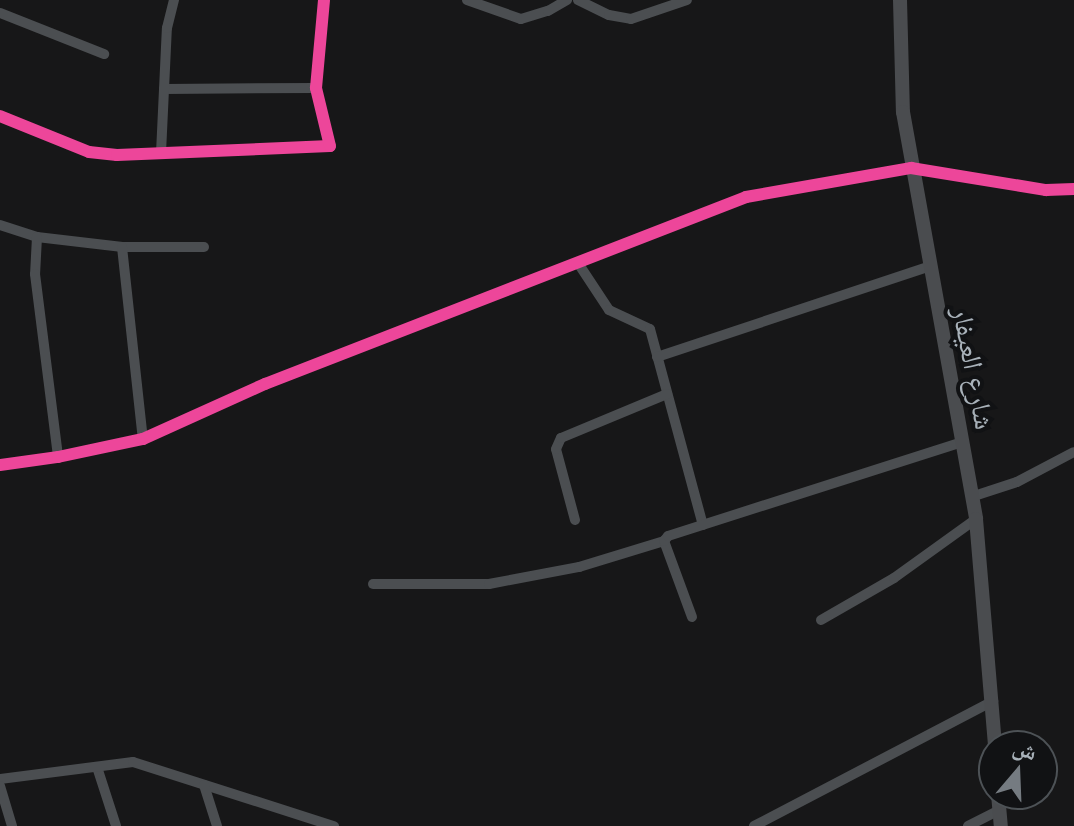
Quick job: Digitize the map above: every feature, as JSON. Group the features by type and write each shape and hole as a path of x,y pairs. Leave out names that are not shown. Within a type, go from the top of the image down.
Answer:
{"main road":[{"name":"شارع العيفار","path":"900,0 903,112 928,267 976,519 994,730"},
{"path":"999,810 1001,826"}],"street":[{"path":"161,153 167,28 174,0"},
{"path":"0,116 89,152 161,153 330,146 316,88 324,0"},
{"path":"467,0 521,19 548,11 567,0"},
{"path":"578,0 609,15 631,19 687,0"},
{"path":"0,13 104,54"},
{"path":"164,89 316,88"},
{"path":"0,465 58,457 143,439 265,384 746,197 911,168 1046,190 1074,189"},
{"path":"0,225 37,237 122,247 204,247"},
{"path":"37,237 35,274 58,457"},
{"path":"122,247 143,439"},
{"path":"578,263 609,310 650,329 703,525"},
{"path":"657,357 928,267"},
{"path":"575,520 556,449 561,438 667,394"},
{"path":"373,584 489,584 579,567 962,442"},
{"path":"971,497 1017,482 1074,452"},
{"path":"821,620 894,578 976,519"},
{"path":"664,541 692,617"},
{"path":"754,826 993,701"},
{"path":"0,779 133,762 334,826"},
{"path":"97,767 116,826"},
{"path":"204,785 217,826"},
{"path":"0,786 12,826"},
{"path":"968,826 999,810"}],"cycle path":[{"path":"0,116 89,152 117,155 330,146 316,88 324,0"},
{"path":"0,465 58,457 143,439 265,384 746,197 911,168 1046,190 1074,189"}]}
